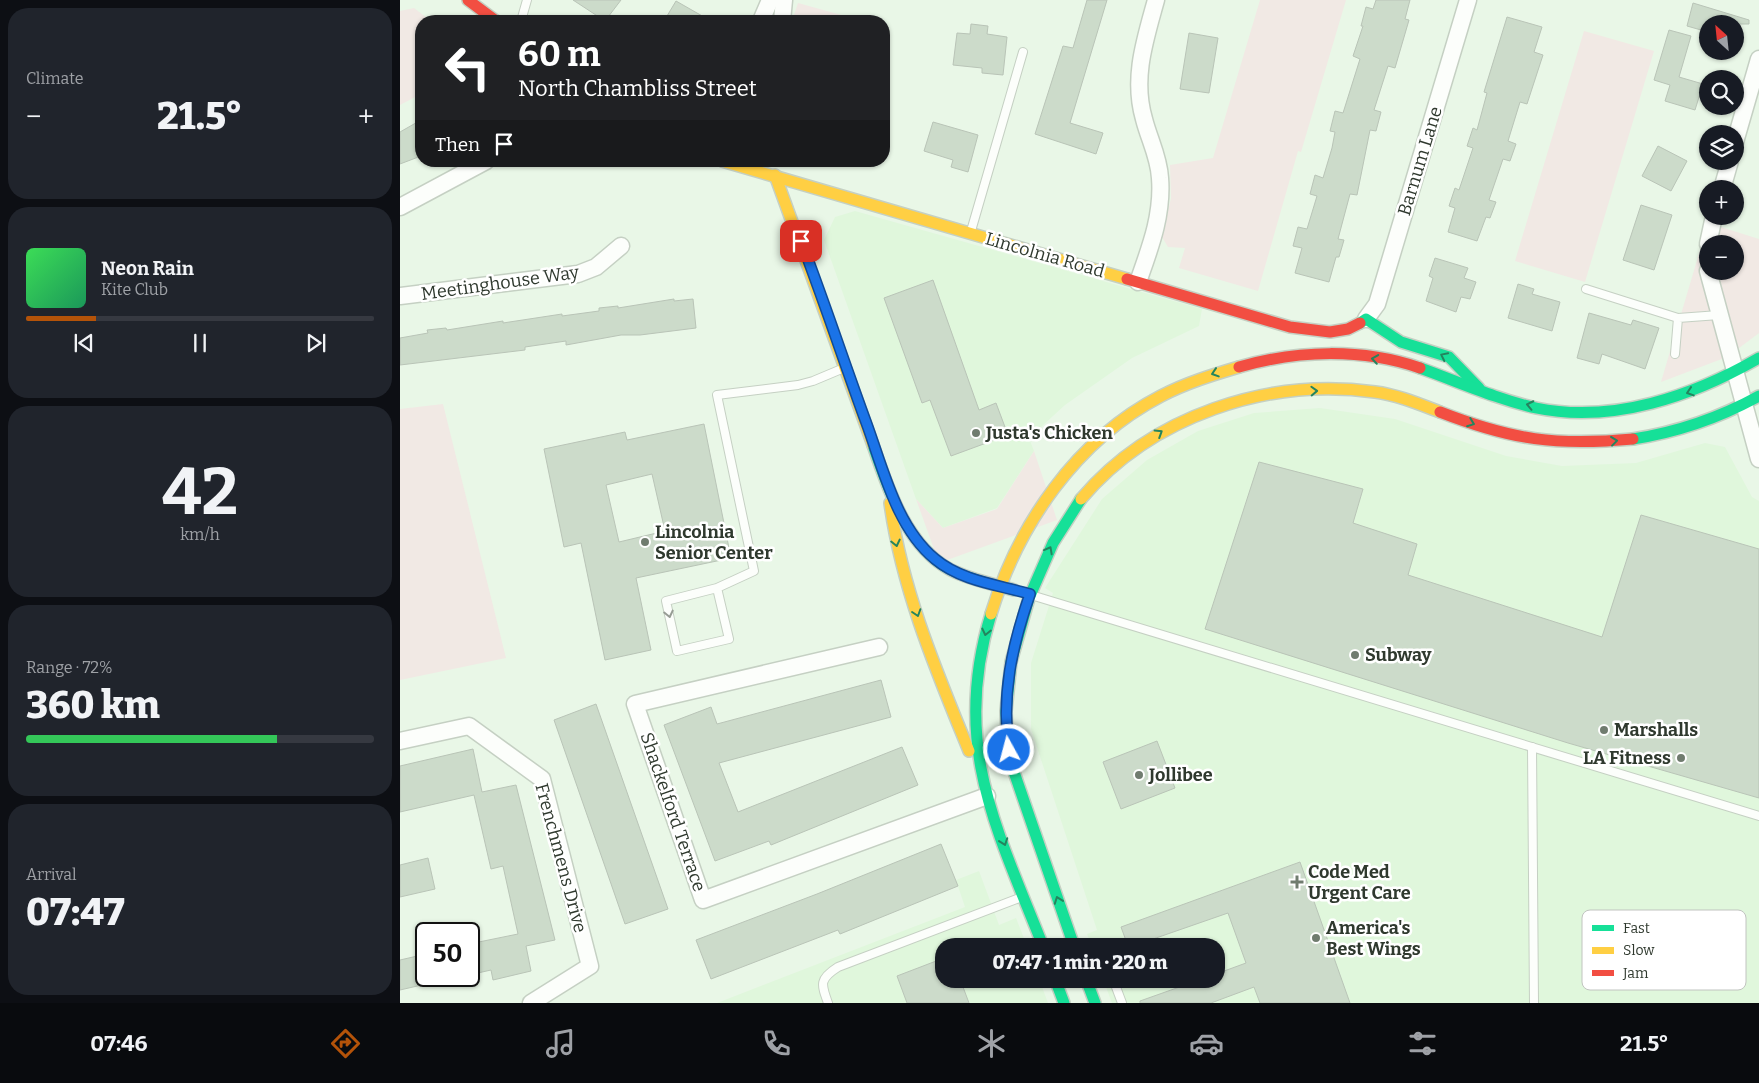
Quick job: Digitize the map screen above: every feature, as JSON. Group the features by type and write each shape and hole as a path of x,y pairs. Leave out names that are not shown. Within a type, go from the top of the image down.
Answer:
{"main road":[{"path":"468,0 488,15"},
{"path":"774,168 888,484 911,531 936,560 974,579 1030,594"},
{"name":"Lincolnia Road","path":"774,168 970,233 1290,327 1320,332 1344,332 1355,328 1366,319"},
{"path":"1366,319 1386,334 1401,342 1448,357 1479,389"},
{"path":"987,796 974,735 975,690 987,625 1000,586 1018,543 1053,486 1072,465 1110,430 1144,406 1204,376 1268,360 1308,354 1353,355 1415,366 1508,400 1540,407 1577,411 1615,410 1647,405 1712,384 1735,374 1759,358"},
{"path":"1071,938 1023,800 1009,750 1005,708 1008,672 1017,633 1030,594 1046,556 1062,527 1085,495 1109,470 1142,444 1169,427 1198,413 1232,401 1279,393 1360,390 1414,401 1503,434 1565,443 1594,443 1653,435 1744,406 1759,396"},
{"path":"888,484 891,516 900,559 926,639 1040,938"},
{"path":"1058,988 1064,1003"},
{"path":"1091,988 1095,1003"}],"street":[{"path":"764,15 770,0"},
{"path":"783,15 784,0"},
{"path":"1138,282 1157,227 1160,202 1160,177 1156,152 1143,119 1138,93 1140,59 1156,0"},
{"name":"Barnum Lane","path":"1366,319 1377,304 1468,0"},
{"path":"1740,125 1759,58"},
{"path":"400,207 475,167"},
{"name":"Meetinghouse Way","path":"400,296 578,274 596,267 621,246"},
{"path":"1710,280 1759,459"},
{"name":"Shackelford Terrace","path":"879,647 636,704 703,900 987,796"},
{"name":"Frenchmens Drive","path":"400,741 469,726 542,779 590,966 531,1003"}],"lane":[{"path":"523,15 527,0"},
{"path":"970,233 1023,52"},
{"path":"1586,288 1678,318 1719,315"},
{"path":"1674,354 1678,318"},
{"path":"717,588 729,640 677,651 666,601 717,588 754,571 717,394 798,385 813,381 846,367"},
{"path":"1030,594 1759,816"},
{"path":"1532,747 1534,1003"},
{"path":"828,1003 822,986 823,980 828,973 838,967 1024,896"},
{"path":"1116,988 1122,1003"}],"shaded area":[{"path":"1260,0 1346,0 1301,152 1298,151 1258,291 1179,268 1185,248 1168,247 1162,237 1171,198 1170,165 1213,158"},
{"path":"798,3 841,15 794,15"},
{"path":"414,8 423,15 415,15 415,97 400,105 400,11"},
{"path":"1584,31 1654,51 1585,282 1515,261"},
{"path":"855,211 1202,309 1199,326 1132,358 1065,405 1029,438 1034,451 997,508 943,528 916,499 824,240 835,217"},
{"path":"1707,225 1714,225 1759,239 1759,333 1727,357 1661,382 1699,253 1699,280 1744,280 1744,235 1704,235"},
{"path":"443,404 506,658 400,680 400,409"},
{"path":"1320,408 1395,419 1506,456 1562,466 1636,463 1705,443 1725,447 1752,497 1759,501 1759,1003 1112,1003 1106,988 1225,988 1225,938 1089,938 1087,934 1097,930 1031,729 1031,663 1053,593 1045,588 1102,499 1147,460 1198,431 1254,413"},
{"path":"1034,451 1057,520 939,563 916,499 943,528 997,509"},
{"path":"979,871 999,925 1016,918 1024,938 935,938 935,988 1042,988 1048,1003 717,1003 965,907 956,880"}],"building":[{"path":"573,0 621,0 610,15 596,15"},
{"path":"1087,0 1107,0 1070,123 1103,133 1096,154 1035,134 1063,46 1073,48"},
{"path":"1376,0 1410,0 1405,19 1409,20 1395,68 1388,66 1374,110 1381,112 1376,131 1370,130 1357,195 1350,194 1338,239 1344,240 1339,257 1336,257 1329,282 1295,273 1302,248 1293,246 1298,227 1307,229 1317,196 1310,194 1315,175 1323,178 1335,132 1330,131 1335,111 1343,113 1360,59 1353,56 1363,26 1361,26 1366,7 1373,9"},
{"path":"676,1 700,15 668,15"},
{"path":"1693,3 1733,15 1699,15 1699,29 1687,26"},
{"path":"1507,17 1542,27 1534,52 1543,55 1527,104 1520,102 1508,141 1516,144 1510,161 1503,159 1489,200 1496,202 1490,218 1486,217 1477,241 1448,232 1455,208 1449,206 1455,188 1459,190 1473,148 1467,146 1473,128 1477,130 1487,93 1484,92"},
{"path":"1744,18 1749,20 1749,24 1744,24"},
{"path":"971,24 988,26 987,34 1007,37 1003,75 982,73 982,68 953,65 957,33 970,34"},
{"path":"1669,30 1691,36 1679,77 1699,83 1699,97 1695,110 1665,101 1670,85 1654,80"},
{"path":"1189,33 1218,38 1209,93 1180,89"},
{"path":"933,122 978,135 968,172 951,167 953,160 924,151"},
{"path":"415,123 415,158 400,164 400,132"},
{"path":"1658,146 1687,161 1671,191 1642,176"},
{"path":"1641,205 1672,215 1654,270 1623,260"},
{"path":"1435,258 1468,268 1464,278 1476,282 1470,299 1461,297 1456,312 1426,301 1433,278 1429,276"},
{"path":"933,280 979,410 996,403 1008,435 951,456 930,400 922,403 884,298"},
{"path":"1518,284 1534,289 1532,294 1560,302 1552,331 1508,318"},
{"path":"674,299 674,301 693,299 696,328 640,335 621,335 566,345 566,341 525,347 525,350 400,365 400,338 428,333 427,330 446,328 447,330 503,321 503,323 562,314 562,316 599,311 599,308 618,306 618,308"},
{"path":"1589,313 1631,325 1633,320 1659,328 1645,369 1602,354 1599,364 1577,358"},
{"name":"Lincolnia Senior Center","path":"704,424 731,558 636,578 651,650 605,660 581,543 564,547 544,449 625,432 627,440","holes":["652,474 665,531 619,542 606,485"]},
{"path":"1259,462 1363,489 1353,523 1417,544 1408,575 1602,637 1641,515 1759,549 1759,798 1568,743 1205,629"},
{"path":"881,680 891,717 719,763 738,812 902,747 918,785 771,845 769,841 715,861 664,725 711,707 717,724"},
{"path":"596,704 668,909 625,924 554,720"},
{"name":"Jollibee","path":"1157,741 1175,788 1121,809 1103,762"},
{"path":"473,749 482,792 516,785 555,940 526,946 531,971 493,980 491,970 480,972 480,942 518,934 503,866 491,869 474,795 400,812 400,766"},
{"path":"941,844 958,886 840,934 838,930 711,979 696,940"},
{"path":"428,858 435,889 400,897 400,865"},
{"path":"1300,862 1350,1003 1260,1003 1254,987 1211,1003 1140,1003 1140,1001 1177,988 1225,988 1225,971 1246,963 1228,913 1156,938 1125,938 1121,927"},
{"path":"415,957 415,987 400,990 400,960"},
{"path":"935,961 935,988 963,988 969,1003 907,1003 897,976"}],"traffic: fast":[{"path":"1360,323 1366,319 1401,342 1449,357 1479,388"},
{"path":"1420,368 1492,395 1536,408 1565,412 1594,412 1623,409 1680,395 1734,372 1759,358"},
{"path":"1633,439 1698,423 1729,411 1759,396"},
{"path":"873,445 885,480 901,515 922,547 951,570 974,579 1014,590"},
{"path":"1071,938 1014,772 1007,739 1006,711 1011,662 1029,598 1053,543 1081,499"},
{"path":"991,614 980,661 976,704 977,745 984,784 995,823 1040,938"},
{"path":"1058,988 1064,1003"},
{"path":"1089,988 1095,1003"}],"traffic: slow":[{"path":"743,167 1127,279"},
{"path":"775,175 873,445"},
{"path":"991,614 1017,549 1034,518 1054,488 1102,436 1130,414 1170,391 1239,367"},
{"path":"1081,499 1109,470 1141,445 1177,425 1214,409 1253,397 1294,391 1335,389 1375,392 1384,393 1440,412"},
{"path":"890,503 895,535 912,598 933,660 969,751"}],"traffic: jam":[{"path":"468,0 488,15"},
{"path":"1127,279 1290,327 1330,332 1348,329 1360,323"},
{"path":"1239,367 1284,357 1353,354 1376,357 1420,368"},
{"path":"1440,412 1490,429 1535,439 1580,442 1633,439"}],"place":[{"name":"Justa's Chicken","path":"976,433"},
{"name":"Lincolnia Senior Center","path":"645,542"},
{"name":"Subway","path":"1355,655"},
{"name":"Marshalls","path":"1604,730"},
{"name":"LA Fitness","path":"1681,758"},
{"name":"Jollibee","path":"1139,775"},
{"name":"Code Med Urgent Care","path":"1297,882"},
{"name":"America's Best Wings","path":"1316,938"}],"route":[{"path":"801,241 888,484 911,531 936,560 956,572 974,579 1030,594 1017,633 1008,672 1005,708 1009,750"}]}
